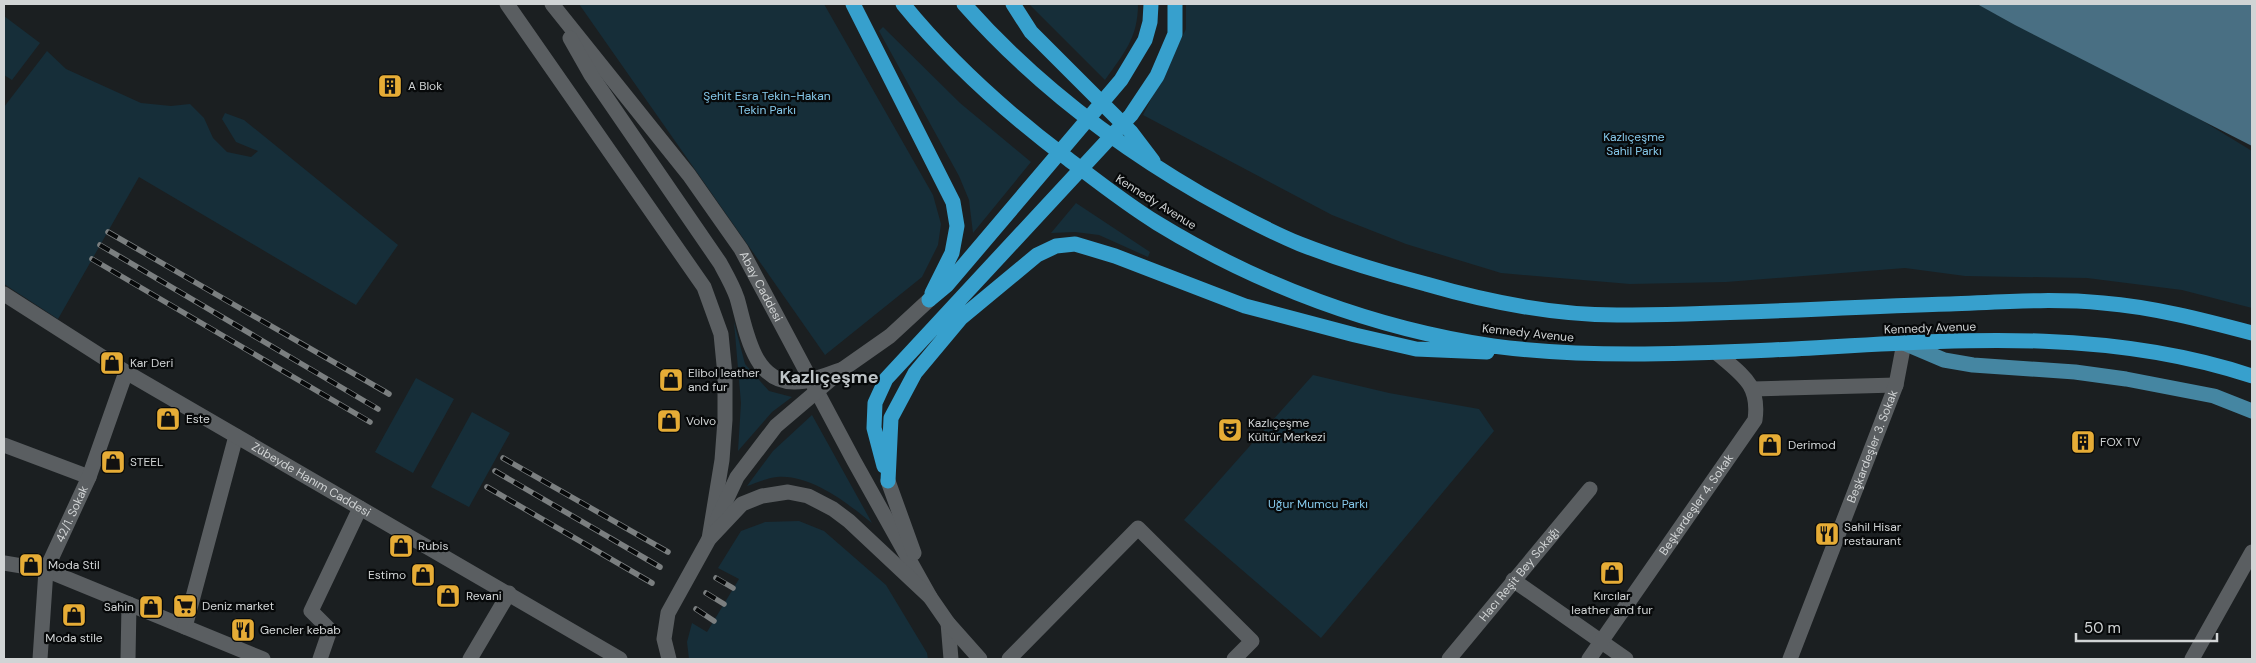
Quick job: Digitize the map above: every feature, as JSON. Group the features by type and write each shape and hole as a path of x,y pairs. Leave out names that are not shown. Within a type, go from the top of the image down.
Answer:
{"highway":[{"path":"853,4 953,202 957,226 952,253 929,300"},
{"name":"Kennedy Avenue","path":"902,4 932,40 1004,109 1115,195 1158,224 1255,274 1332,306 1371,319 1470,342 1584,354 1717,353 1904,343 2036,340 2090,343 2177,356 2216,364 2252,376"},
{"name":"Kennedy Avenue","path":"964,4 990,32 1061,100 1161,172 1298,243 1392,275 1486,300 1567,312 1656,315 2049,301 2104,303 2202,319 2252,333"},
{"path":"1013,4 1031,32 1131,132 1161,172"},
{"path":"929,300 947,285 1131,66 1145,40 1150,22 1151,4"},
{"path":"888,481 874,428 875,403 886,379 1131,115 1157,76 1175,34 1175,4"},
{"path":"888,481 891,418 915,373 961,318 1037,254 1056,246 1075,244 1115,256 1245,306 1407,347 1453,352 1494,352 1521,348"}],"main road":[{"path":"1904,343 1944,360 1973,365 2075,372 2126,379 2214,396 2252,412"}],"street":[{"name":"Abay Caddesi","path":"507,4 704,287 721,334 725,374 725,420 722,460 708,539"},
{"name":"Abay Caddesi","path":"551,4 689,175 741,249 854,461 930,597 948,623 980,659"},
{"path":"551,4 592,74 720,263 736,295 751,349 763,367 774,378 794,382 814,378 843,368"},
{"name":"Zübeyde Hanım Caddesi","path":"4,294 126,372 620,659"},
{"path":"708,539 737,477 776,426 843,368 890,336 929,300"},
{"name":"Beşkardeşler 3. Sokak","path":"1790,659 1896,385 1904,343"},
{"path":"1717,353 1743,376 1753,389 1896,385"},
{"name":"42/1. Sokak","path":"40,659 46,570 89,477 126,372"},
{"name":"Beşkardeşler 4. Sokak","path":"1590,659 1755,420 1757,404 1753,389"},
{"path":"185,627 236,436"},
{"path":"4,445 89,477"},
{"path":"888,481 930,597"},
{"name":"Hacı Reşit Bey Sokağı","path":"1449,659 1590,489"},
{"name":"Abay Caddesi","path":"669,659 664,639 668,613 708,539 742,504 762,496 788,492 808,496 832,509 849,521 930,597"},
{"path":"320,659 330,630 310,611 360,508"},
{"path":"1010,659 1138,528 1252,641 1234,659"},
{"path":"2192,659 2252,552"},
{"path":"4,564 46,570 263,659"},
{"path":"1513,580 1626,659"},
{"path":"470,659 509,593"},
{"path":"128,659 129,604"},
{"path":"948,623 951,659"}],"green space":[{"name":"Şehit Esra Tekin-Hakan Tekin Parkı","path":"579,4 824,4 933,195 941,224 938,245 922,277 825,355"},
{"path":"1029,4 1138,4 1136,26 1129,45 1105,80"},
{"name":"Kazlıçeşme Sahil Parkı","path":"1186,4 1977,4 2193,115 2252,151 2252,308 2182,290 2087,278 1965,276 1905,268 1726,282 1630,284 1501,273 1406,244 1332,215 1143,115 1186,29"},
{"path":"4,16 40,43 12,80 4,75"},
{"path":"883,27 960,103 1031,162 973,233 969,200 959,176 879,31"},
{"path":"47,51 66,69 141,103 171,106 190,104 204,118 213,138 227,152 251,157 258,151 236,142 222,119 225,113 244,120 398,245 356,305 139,177 58,319 4,284 4,107"},
{"path":"1076,203 1150,252 1148,257 1099,235 1075,232 1051,233"},
{"path":"734,322 745,364 769,391 792,397 772,412 738,451 741,403"},
{"name":"Uğur Mumcu Parkı","path":"1313,375 1389,393 1479,409 1494,431 1321,638 1184,520"},
{"path":"416,378 454,399 413,473 375,452"},
{"path":"472,412 510,433 469,507 431,487"},
{"path":"812,415 872,523 828,491 803,480 777,477 765,479 747,486 773,451"},
{"path":"799,521 824,531 886,585 927,653 928,659 689,659 687,642 692,623 707,632 739,579 718,568 741,531 765,522"}],"shaded area":[{"path":"1977,4 2252,4 2252,146 2015,25"}],"railway":[{"path":"108,232 389,394"},
{"path":"100,245 378,409"},
{"path":"92,259 370,422"},
{"path":"503,458 668,552"},
{"path":"495,471 660,567"},
{"path":"487,487 652,583"},
{"path":"716,578 733,588"},
{"path":"706,593 724,604"},
{"path":"696,609 714,621"}],"place":[{"name":"A Blok","path":"390,86"},
{"name":"Kar Deri","path":"112,363"},
{"name":"Elibol leather and fur","path":"671,380"},
{"name":"Este","path":"168,419"},
{"name":"Volvo","path":"669,421"},
{"name":"Kazlıçeşme Kültür Merkezi","path":"1230,430"},
{"name":"FOX TV","path":"2083,442"},
{"name":"Derimod","path":"1770,445"},
{"name":"STEEL","path":"113,462"},
{"name":"Sahil Hisar restaurant","path":"1827,534"},
{"name":"Rubis","path":"401,546"},
{"name":"Moda Stil","path":"31,565"},
{"name":"Kırcılar leather and fur","path":"1612,573"},
{"name":"Estimo","path":"423,575"},
{"name":"Revani","path":"448,596"},
{"name":"Deniz market","path":"185,606"},
{"name":"Sahin","path":"151,607"},
{"name":"Moda stile","path":"74,615"},
{"name":"Gencler kebab","path":"243,630"}],"district":[{"name":"Kazlıçeşme","path":"829,377"}]}
